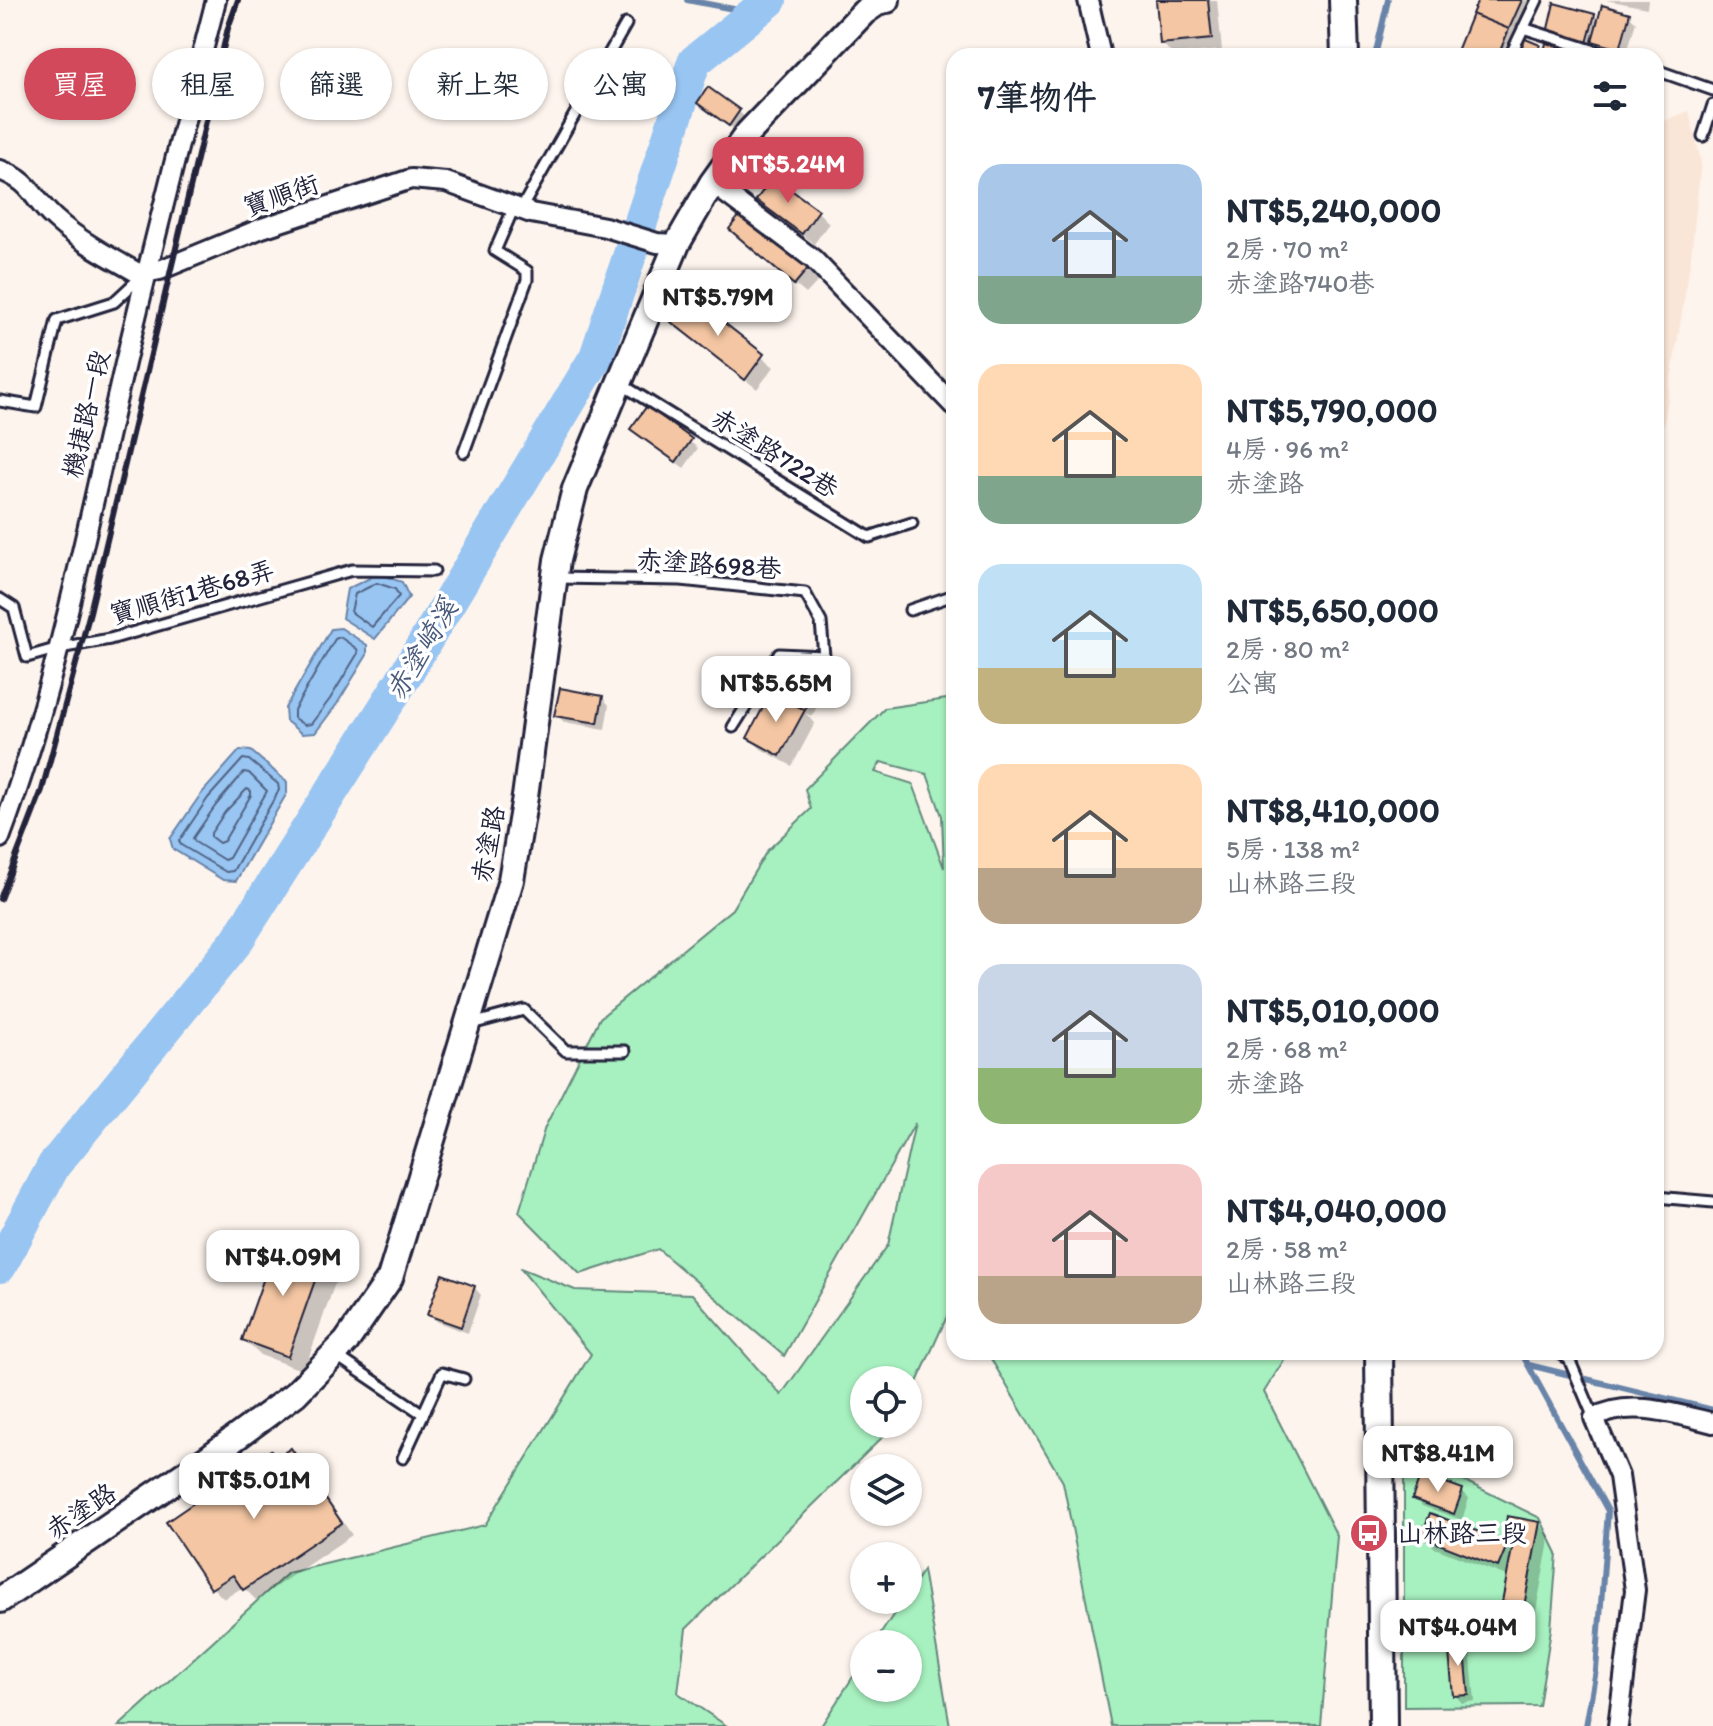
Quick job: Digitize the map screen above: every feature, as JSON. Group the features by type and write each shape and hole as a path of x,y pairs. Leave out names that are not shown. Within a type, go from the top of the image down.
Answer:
{"main road":[{"path":"1343,0 1345,48"},
{"path":"1379,1360 1383,1726"}],"street":[{"name":"機捷路一段","path":"0,838 21,782 59,648 145,273 216,0"},
{"name":"赤塗路","path":"0,1600 204,1461 295,1394 346,1342 390,1278 511,880 555,578 575,489 619,383 667,244 748,133 862,6 887,0"},
{"path":"1088,0 1099,48"},
{"path":"0,170 21,178 55,219 105,255 140,274 145,273"},
{"name":"寶順街","path":"145,273 160,270 262,228 411,179 446,182 518,208 667,244"},
{"path":"712,183 813,259 946,398"},
{"path":"1618,1726 1635,1590 1619,1476 1594,1418 1607,1411 1658,1409 1713,1423"}],"lane":[{"path":"1514,48 1537,0"},
{"path":"464,452 527,280 527,271 495,251 626,24"},
{"path":"1523,28 1586,48"},
{"path":"1664,73 1713,90"},
{"path":"1703,136 1713,105"},
{"path":"0,401 36,407 57,320 114,302 145,273"},
{"name":"赤塗路722巷","path":"619,383 869,537 912,523"},
{"name":"寶順街1巷68弄","path":"0,599 14,608 27,657 110,639 352,570 434,571"},
{"name":"赤塗路698巷","path":"555,578 681,580 805,593 821,622 824,656 779,654 733,727"},
{"path":"910,610 946,598"},
{"path":"468,1024 524,1010 566,1051 625,1051"},
{"path":"1664,1198 1713,1202"},
{"path":"334,1354 423,1414"},
{"path":"1569,1360 1594,1418"},
{"path":"403,1458 442,1373 464,1379"}],"shaded area":[{"path":"1689,111 1701,162 1691,257 1664,424 1664,121"}],"green space":[{"path":"946,699 946,1319 922,1371 922,1366 850,1366 850,1438 882,1438 865,1454 850,1454 850,1469 686,1629 678,1693 727,1726 119,1726 288,1573 485,1525 591,1354 520,1268 575,1290 692,1294 781,1395 888,1245 915,1123 784,1356 658,1249 580,1274 519,1212 545,1127 600,1018 732,909 767,851 811,809 805,789 885,708","holes":["881,762 927,774 942,816 944,868 913,784 875,772"]},
{"path":"992,1360 1284,1360 1264,1392 1337,1536 1321,1726 1111,1726 1063,1482"},
{"path":"1404,1466 1467,1482 1540,1518 1557,1553 1551,1629 1539,1706 1404,1707"},
{"path":"922,1572 950,1726 821,1726 850,1681 850,1702 922,1702 922,1630 883,1630 894,1614 922,1614"}],"water":[{"path":"378,574 402,582 409,597 375,639 342,618 347,589"},
{"path":"341,628 367,645 367,655 315,733 302,734 286,721 285,708 331,629"},
{"path":"240,750 251,751 287,782 287,793 236,881 223,880 173,849 170,839 201,794"}],"building":[{"path":"1156,0 1208,0 1212,39 1160,44"},
{"path":"1478,0 1522,0 1509,29 1472,14"},
{"path":"1554,3 1595,14 1587,43 1547,33"},
{"path":"1602,5 1630,13 1620,48 1592,41"},
{"path":"1472,14 1509,29 1501,48 1458,48"},
{"path":"1523,38 1540,45 1539,48 1520,48"},
{"path":"1546,43 1566,48 1545,48"},
{"path":"708,87 740,110 729,126 697,103"},
{"path":"773,177 819,210 802,234 756,200"},
{"path":"744,210 810,266 794,285 729,229"},
{"path":"690,296 764,354 745,380 671,322"},
{"path":"647,406 692,439 676,462 630,429"},
{"path":"785,666 819,683 805,710 771,692"},
{"path":"560,688 603,696 598,723 554,716"},
{"path":"771,692 805,710 780,756 747,738"},
{"path":"278,1238 324,1255 288,1357 242,1340"},
{"path":"442,1274 475,1286 461,1327 427,1315"},
{"path":"291,1448 342,1523 243,1590 233,1575 211,1589 166,1522 271,1450 276,1458"},
{"path":"1421,1474 1463,1489 1454,1514 1412,1499"},
{"path":"1430,1513 1508,1543 1498,1567 1421,1537"},
{"path":"1507,1516 1540,1522 1524,1606 1502,1602 1514,1538 1504,1536"},
{"path":"1464,1640 1469,1695 1453,1696 1448,1641"}],"waterway":[{"path":"687,0 754,13"},
{"name":"赤塗崎溪","path":"0,1266 54,1165 236,942 401,682 596,357 694,62 770,0"},
{"path":"1377,48 1388,0"},
{"path":"1525,1360 1608,1511 1596,1670 1586,1726"},
{"path":"1529,1365 1713,1410"}],"railway":[{"path":"0,899 42,790 90,612 228,28 238,0"}],"place":[{"name":"山林路三段","path":"1369,1533"}]}
